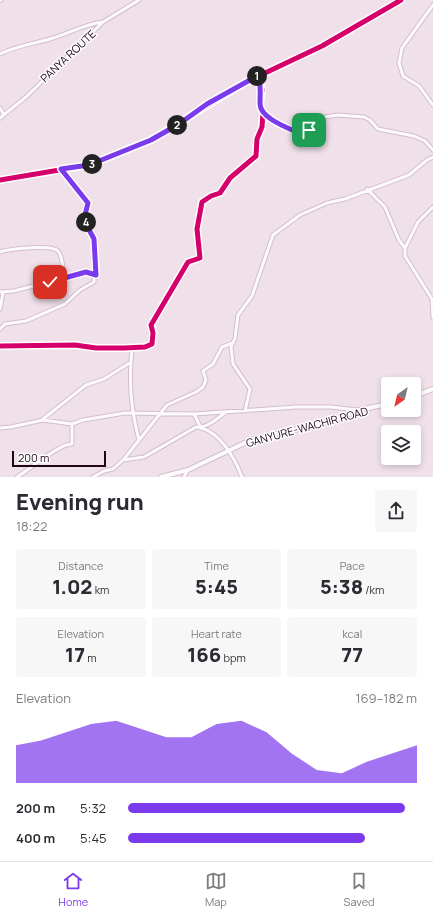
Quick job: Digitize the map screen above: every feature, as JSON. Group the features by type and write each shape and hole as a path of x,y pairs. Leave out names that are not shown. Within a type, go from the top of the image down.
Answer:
{"street":[{"name":"PANYA ROUTE","path":"0,118 26,97 103,22 139,0"},
{"path":"0,180 89,165 151,140 179,124 207,104 259,75 322,46 401,0"},
{"path":"433,5 402,48 399,63 403,76 419,86 433,105"},
{"path":"0,54 28,43 53,39 93,23 103,22"},
{"path":"0,346 75,345 96,348 145,347 152,344 153,332 151,325 188,262 200,258 197,229 202,202 211,196 220,193 230,178 256,156 257,139 262,127 262,113 260,105 262,90 259,75"},
{"path":"0,108 4,115"},
{"path":"262,113 268,118 304,134 324,117 338,115 364,118 370,120 378,129 414,136 425,141 433,150"},
{"path":"245,411 250,389 233,364 231,347 238,315 252,296 273,235 300,215 327,203 409,175 433,157"},
{"path":"0,329 5,324 26,321 65,304 80,290 93,284 96,275 94,239 86,224 85,215 88,203 61,169"},
{"path":"367,189 385,207 399,240 405,248"},
{"path":"433,207 418,222 405,248 405,256 432,299 433,318"},
{"path":"0,252 37,248 55,249 59,252 64,278"},
{"path":"0,309 1,292 86,272 96,275"},
{"path":"93,477 104,471 113,469 123,460 162,414 167,405 196,392 203,387 206,380 203,371 213,364 222,347 233,343"},
{"path":"132,347 130,379 132,413 139,440"},
{"path":"43,420 86,385 104,379 132,362"},
{"path":"421,393 433,389"},
{"name":"GANYURE-WACHIR ROAD","path":"161,477 188,470 251,440 332,421 359,410 381,405"},
{"path":"0,428 43,420 72,424 83,420 132,413 194,414 296,407 331,407 359,410"},
{"path":"201,428 228,412"},
{"path":"194,414 201,428"},
{"path":"17,477 55,451 68,444 72,444 72,424"},
{"path":"123,460 144,457 196,427 209,430 236,462 242,477"},
{"path":"184,477 188,470"}],"cycle path":[{"path":"0,180 89,165 151,140 244,83 322,46 401,0"},
{"path":"0,346 75,345 96,348 124,348 145,347 152,344 153,333 151,325 188,262 200,258 197,229 202,202 211,196 220,193 230,178 256,156 257,139 262,127 263,113 260,105 262,90 259,75"}],"route":[{"path":"50,282 86,272 92,272 96,275 94,239 86,224 85,215 88,203 68,180 61,169 89,165 151,140 179,124 207,104 259,75 262,90 260,105 262,113 268,118 299,133 304,134 309,130"}]}
